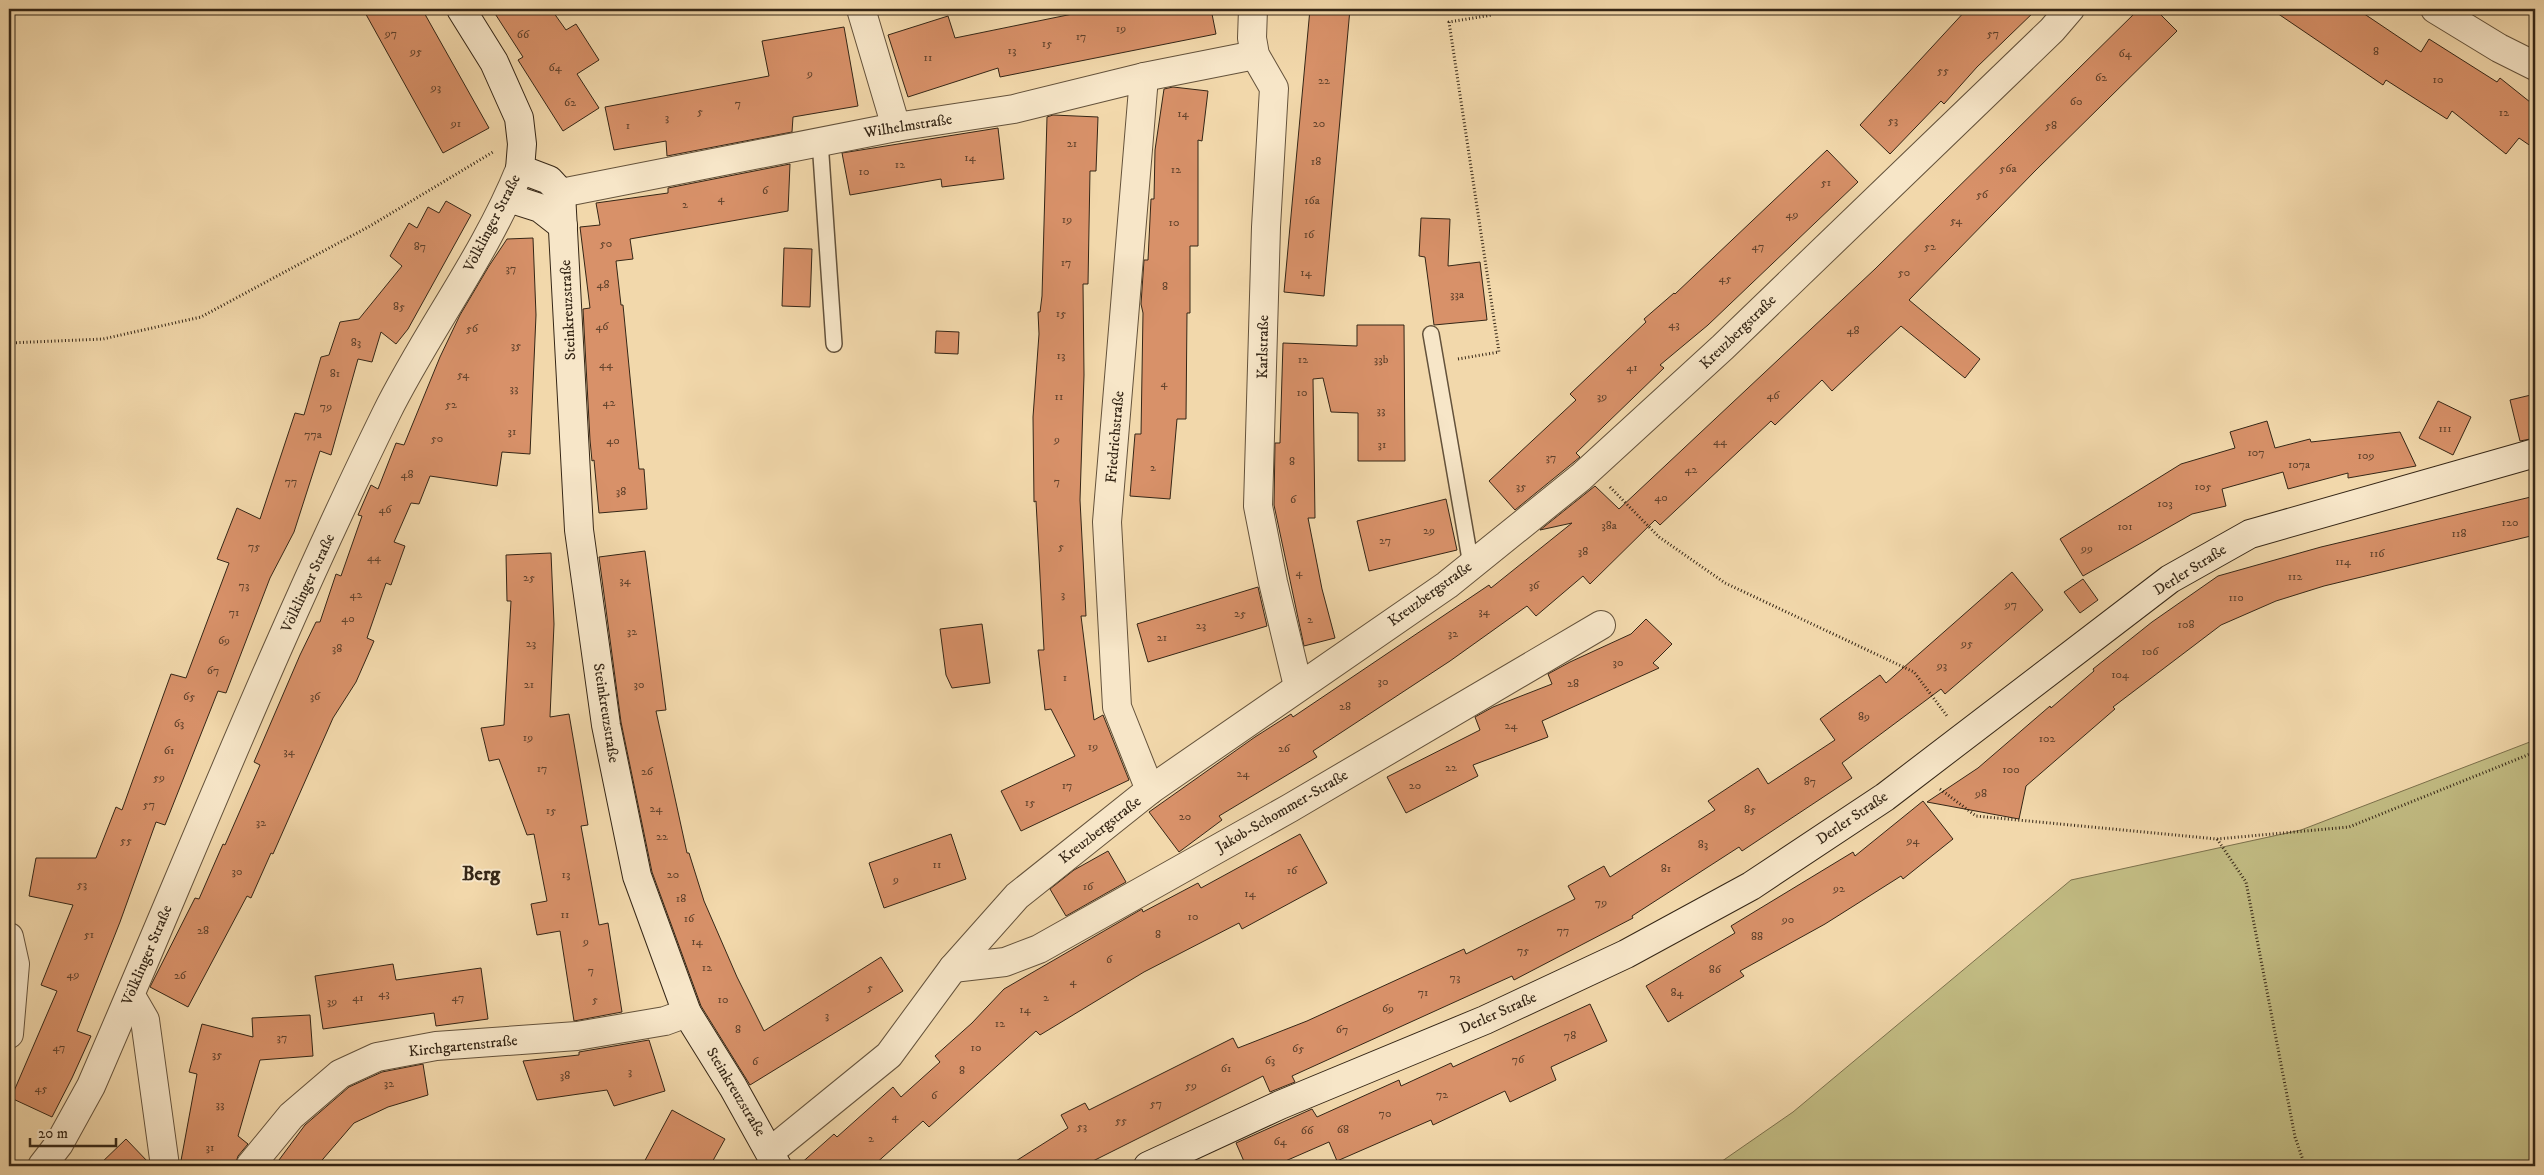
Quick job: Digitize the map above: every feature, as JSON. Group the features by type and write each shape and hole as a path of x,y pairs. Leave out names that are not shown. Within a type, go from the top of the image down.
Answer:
{"street":[{"name":"Völklinger Straße","path":"42,1166 58,1144 91,1086 286,632 387,413 508,198 521,157 519,118 494,62 461,9"},
{"path":"861,9 896,127"},
{"name":"Karlstraße","path":"1253,9 1252,38 1254,55 1274,88 1266,227 1258,506 1273,582 1298,686"},
{"name":"Kreuzbergstraße","path":"774,1159 889,1055 952,968 1017,896 1150,790 1298,686 1447,585 1591,468 1723,346 2052,30 2070,9"},
{"path":"2435,9 2499,48 2535,66"},
{"name":"Wilhelmstraße","path":"561,193 896,127 1014,109 1144,77 1254,55"},
{"name":"Friedrichstraße","path":"1144,77 1107,522 1117,707 1150,790"},
{"path":"521,157 549,180 561,193"},
{"name":"Steinkreuzstraße","path":"561,193 579,530 606,726 637,876 687,1013 774,1159"},
{"path":"508,198 540,208 563,226"},
{"name":"Derler Straße","path":"1148,1166 1280,1105 1485,1020 1626,954 1751,886 1885,797 2170,579 2250,534 2535,453"},
{"name":"Jakob-Schommer-Straße","path":"952,968 1005,962 1039,949 1307,798 1601,625"},
{"path":"9,937 15,964 9,1034"},
{"path":"129,999 134,1001 145,1020 165,1166"},
{"name":"Kirchgartenstraße","path":"250,1166 298,1110 340,1074 377,1057 436,1046 577,1036 665,1021 687,1013"}],"lane":[{"path":"820,142 834,344"},
{"path":"1430,334 1471,565"}],"path":[{"path":"1435,363 1499,352 1449,22 1492,15 1491,9"},
{"path":"9,343 104,339 202,317 370,226 498,150 521,157"},
{"path":"1591,468 1658,537 1725,584 1914,672 1963,739"},
{"path":"1918,772 1976,816 2217,839 2349,827 2535,752"},
{"path":"2217,839 2246,882 2295,1137 2305,1166"}],"shaded area":[{"path":"2535,740 2535,1166 1715,1166 1793,1112 2071,880 2301,830"}],"building":[{"path":"363,9 422,9 489,128 443,153"},
{"path":"492,9 551,9 566,30 576,24 599,60 577,74 599,108 563,131 518,60 523,57"},
{"path":"1097,9 1211,9 1216,34 1000,77 998,68 908,97 888,35 948,16 955,38"},
{"path":"1310,9 1350,9 1324,296 1284,292"},
{"path":"1967,9 2037,9 1977,67 1944,104 1941,101 1890,154 1860,125"},
{"path":"2139,9 2155,9 2177,31 2035,171 1909,300 1980,359 1965,378 1901,326 1832,391 1822,380 1775,425 1771,421 1660,525 1655,520 1590,584 1583,576 1536,616 1527,606 1450,661 1313,751 1317,757 1219,816 1222,820 1179,852 1149,812 1255,737 1291,714 1293,717 1489,585 1491,588 1572,523 1540,530 1595,486 1619,509 1875,269"},
{"path":"2271,9 2357,9 2421,52 2429,39 2497,82 2500,78 2535,106 2535,149 2519,138 2506,154 2452,111 2447,119 2386,80 2383,85"},
{"path":"844,27 858,106 793,117 792,132 667,156 666,141 614,150 605,107 769,76 762,41"},
{"path":"1173,87 1208,91 1202,141 1198,140 1198,246 1190,246 1190,313 1187,313 1186,419 1177,419 1170,499 1130,496 1135,434 1141,434 1143,313 1141,304 1144,260 1148,260 1151,199 1154,199 1155,150 1164,89"},
{"path":"1053,115 1098,117 1096,171 1090,171 1088,284 1083,284 1084,375 1080,500 1086,616 1081,616 1094,720 1103,715 1129,780 1021,831 1001,791 1075,756 1051,709 1045,710 1038,650 1044,650 1036,501 1034,502 1033,417 1039,334 1038,312 1040,312 1042,296 1047,117"},
{"path":"998,128 1004,179 942,187 941,179 850,195 842,153"},
{"path":"1827,150 1858,182 1708,325 1660,365 1664,368 1576,453 1580,457 1515,510 1489,481 1576,400 1570,394 1646,322 1644,319 1675,294"},
{"path":"790,164 788,211 630,239 633,259 616,261 621,305 623,305 639,469 644,469 647,509 599,513 594,460 592,461 590,440 583,309 590,308 580,227 600,225 596,203 668,193 668,188"},
{"path":"446,201 471,215 408,329 396,344 381,332 372,362 358,359 331,455 320,451 294,532 270,578 226,693 218,691 165,825 156,822 120,922 77,1031 91,1036 52,1117 11,1098 57,991 41,985 73,905 29,896 36,858 96,858 116,807 122,810 171,674 186,678 229,563 217,559 237,508 260,519 295,413 304,415 321,357 329,355 340,322 359,319 402,266 390,256 409,223 417,228 428,207 439,213"},
{"path":"1421,218 1450,219 1448,266 1480,262 1487,320 1434,325 1425,257 1419,256"},
{"path":"533,238 536,315 530,454 502,452 497,486 430,476 419,504 411,503 394,542 405,546 391,585 386,583 367,638 374,641 356,682 333,718 273,854 271,853 251,898 247,896 188,1007 150,987 195,898 199,899 223,844 225,845 260,765 254,762 300,655 316,622 320,622 336,574 341,576 362,516 358,515 371,485 378,489 396,443 404,445 440,357 460,315 489,266 507,239"},
{"path":"784,248 812,249 810,307 782,306"},
{"path":"1357,325 1404,325 1405,461 1358,461 1358,413 1331,412 1323,378 1313,379 1315,518 1308,518 1322,589 1335,638 1304,646 1274,505 1275,443 1280,443 1283,343 1357,346"},
{"path":"936,331 959,332 958,354 935,353"},
{"path":"2535,394 2535,438 2520,441 2510,400"},
{"path":"2438,401 2471,417 2453,455 2419,438"},
{"path":"2267,421 2275,448 2310,439 2311,442 2400,432 2416,466 2348,478 2348,473 2288,489 2283,472 2222,489 2226,506 2192,514 2083,576 2060,539 2181,464 2235,448 2230,432"},
{"path":"2535,496 2535,535 2324,586 2276,601 2221,625 2113,707 2115,709 2026,786 2019,819 1927,802 1978,768 2094,671 2093,669 2152,622 2218,576 2321,547"},
{"path":"1446,499 1457,550 1369,571 1357,521"},
{"path":"645,551 666,710 656,711 687,853 689,853 704,901 737,977 764,1031 881,957 903,991 750,1085 701,1006 652,872 621,722 599,557"},
{"path":"551,553 554,624 550,717 569,714 588,825 581,826 599,925 608,923 622,1012 574,1021 560,931 537,935 531,904 547,901 534,834 527,835 499,759 489,761 481,728 504,725 511,601 507,601 506,555"},
{"path":"2012,572 2043,610 1945,694 1941,689 1842,763 1852,778 1742,851 1739,847 1632,916 1633,918 1514,980 1512,976 1292,1076 1295,1082 1270,1092 1263,1076 1083,1166 1008,1166 1068,1128 1061,1115 1085,1103 1089,1110 1233,1038 1238,1048 1307,1021 1464,949 1466,954 1575,899 1568,886 1604,866 1610,877 1715,810 1708,801 1758,768 1768,784 1835,740 1820,719 1880,675 1886,683"},
{"path":"2083,579 2098,600 2080,613 2064,592"},
{"path":"1258,587 1267,626 1148,662 1137,624"},
{"path":"1646,619 1672,644 1653,663 1659,668 1542,721 1548,737 1473,765 1478,776 1406,813 1387,777 1480,730 1475,717 1493,707 1552,684 1548,674 1631,634"},
{"path":"982,624 990,683 952,688 946,675 940,629"},
{"path":"1923,801 1953,839 1903,879 1901,876 1825,924 1740,971 1744,976 1668,1022 1646,986 1735,933 1731,926 1853,852 1855,856"},
{"path":"951,834 966,879 884,908 869,863"},
{"path":"1300,834 1327,883 1242,929 1239,923 1144,972 1040,1035 1036,1031 929,1127 923,1121 873,1166 798,1166 834,1134 837,1137 893,1087 901,1097 940,1062 935,1056 972,1023 1004,989 1142,909 1143,912 1198,883 1201,888"},
{"path":"1108,851 1126,882 1066,916 1050,889 1074,870"},
{"path":"393,964 396,980 481,968 488,1019 436,1026 434,1013 323,1029 315,976"},
{"path":"1590,1004 1607,1041 1551,1067 1556,1080 1510,1102 1505,1091 1433,1125 1431,1120 1337,1161 1329,1142 1274,1166 1246,1166 1236,1143 1312,1109 1317,1117 1399,1080 1401,1086 1451,1063 1453,1067"},
{"path":"310,1015 313,1056 260,1060 238,1136 248,1144 238,1156 235,1166 180,1166 197,1074 189,1072 202,1024 253,1037 252,1018"},
{"path":"649,1040 665,1091 614,1106 607,1090 537,1100 523,1061 579,1055 579,1052"},
{"path":"423,1064 428,1095 388,1107 354,1123 317,1166 270,1166 273,1162 276,1164 305,1125 349,1087 382,1072"},
{"path":"672,1110 725,1139 710,1166 642,1166"},
{"path":"126,1139 149,1163 149,1166 98,1166"}],"district":[{"name":"Berg","path":"481,874"}]}
